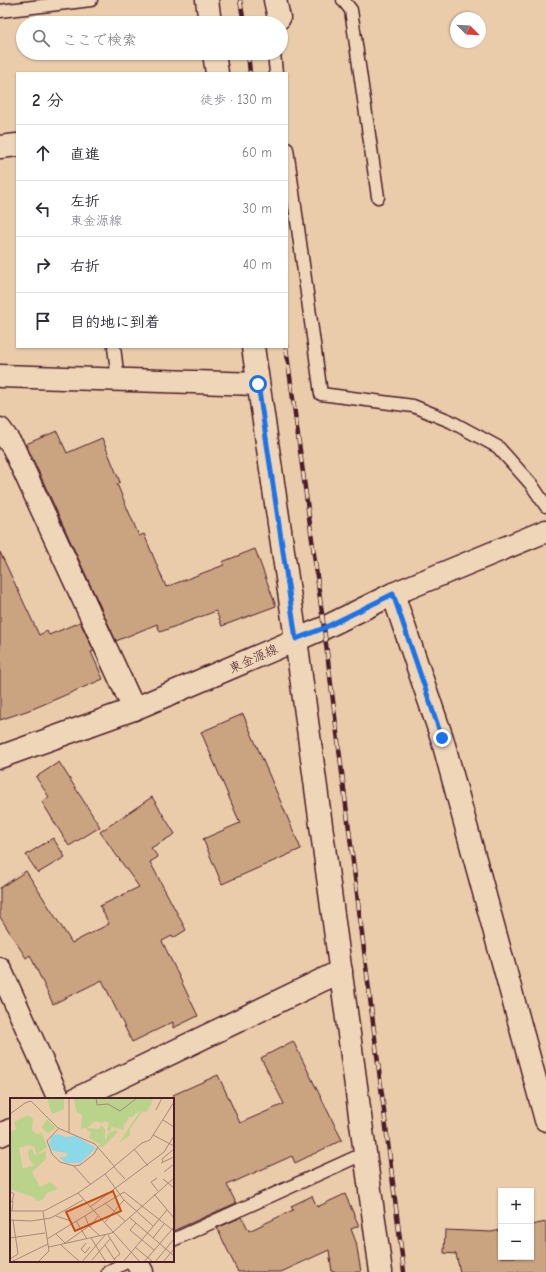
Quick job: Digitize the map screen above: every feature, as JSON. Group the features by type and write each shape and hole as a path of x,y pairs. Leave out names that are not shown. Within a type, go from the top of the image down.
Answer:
{"street":[{"path":"207,0 209,16"},
{"path":"215,60 217,72"},
{"path":"0,147 16,145"},
{"path":"253,348 296,639 381,1272"},
{"path":"0,376 258,384"},
{"path":"0,428 13,447 134,709"},
{"name":"東金源線","path":"0,757 134,709 324,628 393,594 546,532"},
{"path":"393,594 442,738 546,1120"},
{"path":"0,969 59,1098"},
{"path":"78,1098 341,971"},
{"path":"0,1135 10,1130"},
{"path":"137,1262 142,1272"}],"lane":[{"path":"0,11 91,0"},
{"path":"343,0 351,10 378,197"},
{"path":"275,60 276,72"},
{"path":"288,156 321,394 413,406 450,421 498,447 531,484 546,506"},
{"path":"114,348 118,380"},
{"path":"174,1240 365,1153"},
{"path":"108,1272 126,1262"}],"building":[{"path":"57,431 67,453 102,438 120,482 117,484 139,536 144,534 166,587 224,565 222,562 255,549 276,606 222,626 216,611 160,632 157,624 116,641 26,444"},
{"path":"0,552 39,635 47,631 49,635 80,622 94,651 91,652 103,679 35,708 0,720"},
{"path":"243,714 301,849 222,884 203,839 240,823 201,732"},
{"path":"59,762 100,827 69,846 42,802 49,797 36,777"},
{"path":"152,797 175,834 151,848 158,857 150,862 186,930 173,938 172,936 162,941 198,1016 173,1028 173,1022 132,1042 102,980 53,1004 30,955 26,958 0,917 0,888 26,871 72,943 109,924 100,906 139,887 100,832"},
{"path":"53,838 65,857 38,873 26,855"},
{"path":"293,1041 342,1140 295,1163 292,1156 227,1185 236,1203 174,1231 173,1095 218,1075 240,1123 284,1104 261,1058"},
{"path":"345,1194 359,1226 351,1229 356,1242 361,1272 332,1272 329,1250 281,1272 238,1272 217,1228 242,1217 249,1231 293,1210 291,1206 312,1196 317,1207"},
{"path":"546,1222 546,1272 460,1272 456,1254 444,1253 445,1230 491,1232 498,1231 498,1260 534,1260 534,1224"}],"railway":[{"path":"240,0 243,16"},
{"path":"249,60 250,72"},
{"path":"286,348 324,628 404,1272"}],"route":[{"path":"258,384 296,639 324,628 393,594 442,738"}]}
